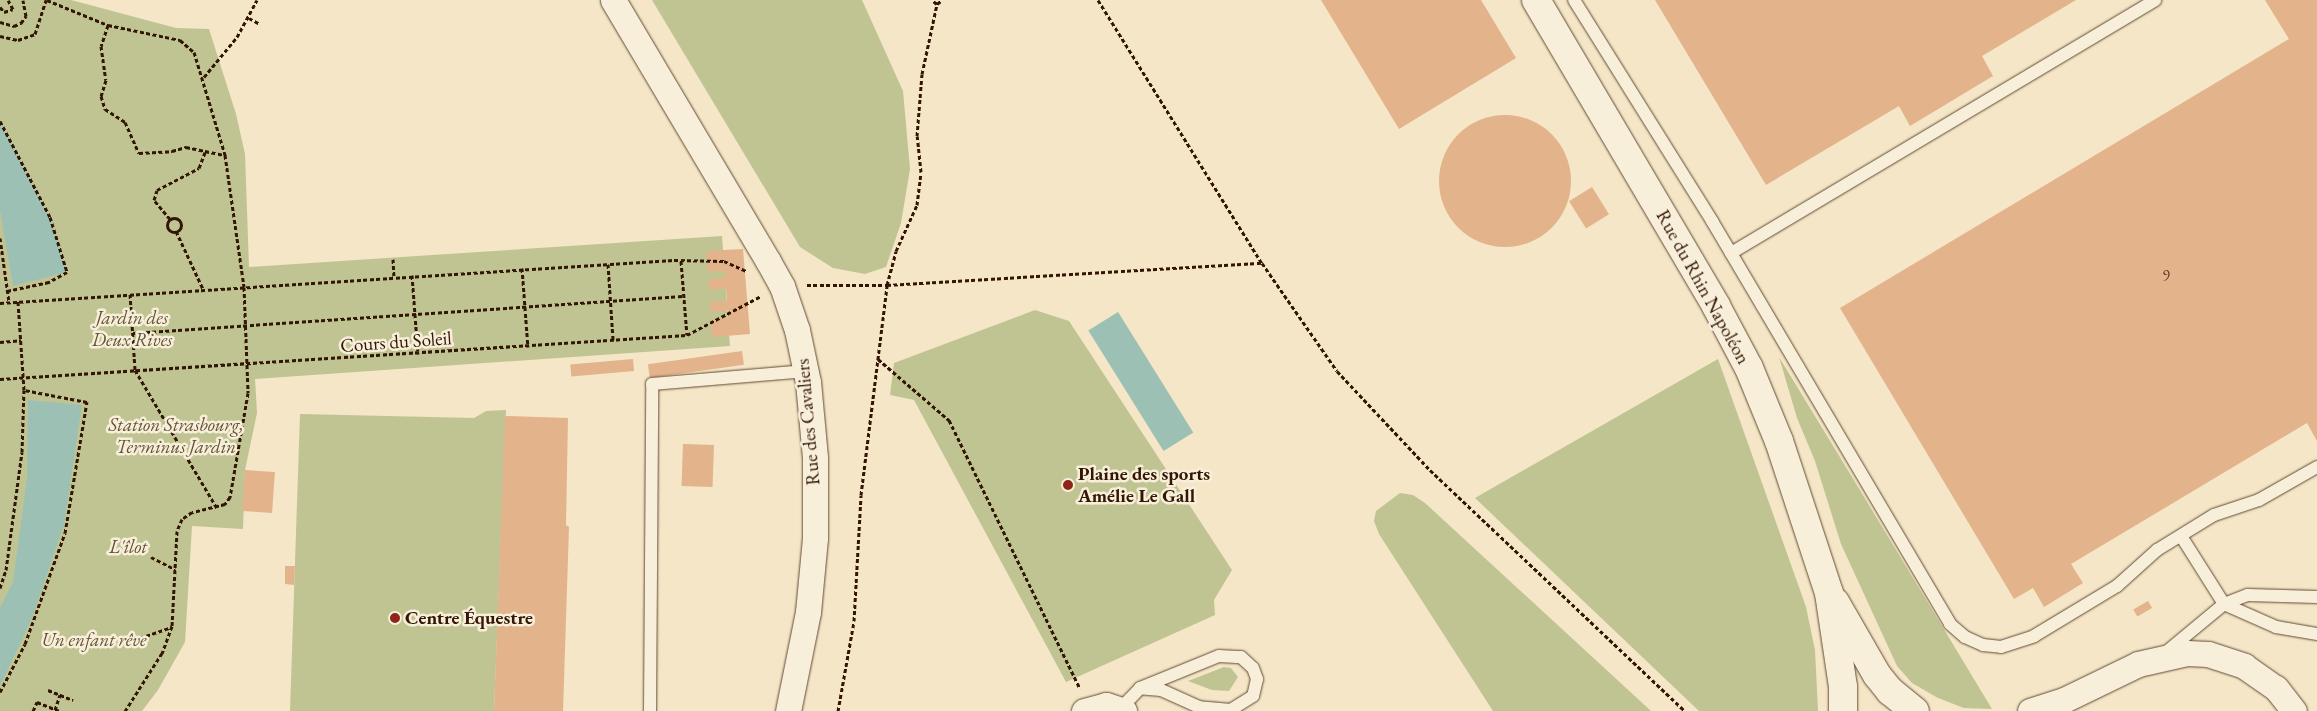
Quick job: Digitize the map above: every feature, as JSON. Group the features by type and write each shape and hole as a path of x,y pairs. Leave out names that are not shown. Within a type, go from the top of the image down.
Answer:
{"main road":[{"name":"Rue du Rhin Napoléon","path":"1536,0 1716,306 1749,368 1779,441 1829,593 1843,687 1843,711"},
{"name":"Rue du Rhin Napoléon","path":"1829,593 1877,675 1890,691 1915,711"}],"street":[{"name":"Rue des Cavaliers","path":"613,0 782,286 797,330 806,371 816,458 815,538 808,612 797,677 788,711"},
{"path":"2030,711 2057,705 2138,664 2187,653 2227,658 2263,677 2294,711"},
{"path":"1082,700 1122,710"}],"lane":[{"path":"1574,0 1731,253 1950,624 1965,637 1983,645 2001,646 2034,636 2117,586 2157,550 2214,515 2259,500 2317,466"},
{"path":"1731,253 2155,0"},
{"path":"650,711 652,384 806,371"},
{"path":"2181,536 2224,604 2276,627 2317,634"},
{"path":"2161,658 2192,628 2224,604 2248,595 2317,597"},
{"path":"1122,710 1140,688 1227,655 1248,661 1257,679 1253,696 1231,710 1200,707 1161,690 1140,688"}],"path":[{"path":"0,7 4,12 13,9 8,0"},
{"path":"0,22 14,26 22,23 26,16 23,0"},
{"path":"0,36 18,40 35,34 46,0 108,25 180,40 194,52 204,78 225,155 244,287 247,366 245,420 230,497 217,508 192,512 182,519 177,531 172,626 162,653 124,711"},
{"path":"204,78 237,37 249,18 257,0"},
{"path":"932,0 937,4"},
{"path":"838,711 854,621 861,495 887,284 896,251 917,205 921,172 917,136 922,74 937,4 942,0"},
{"path":"1098,0 1262,263 1337,371 1410,449 1685,711"},
{"path":"249,18 260,24"},
{"path":"108,25 101,46 106,80 102,96 105,109 125,122 140,153 172,151 186,147 225,155"},
{"path":"0,121 50,218 67,272 49,282 7,291"},
{"path":"176,231 180,228 180,220 170,219 154,200 157,190 200,168 206,152"},
{"path":"170,219 168,229 176,231"},
{"path":"176,231 203,289"},
{"path":"0,238 9,302"},
{"path":"393,259 394,277"},
{"path":"681,260 686,335"},
{"path":"0,303 522,268 681,260 724,261"},
{"path":"782,286 887,284 1262,263"},
{"path":"608,264 613,340"},
{"path":"522,268 528,347"},
{"path":"412,275 418,354"},
{"name":"Cours du Soleil","path":"0,379 135,370 247,366 686,335 782,286"},
{"path":"130,294 135,370 217,508"},
{"path":"133,333 683,296"},
{"path":"0,588 6,570 22,452 24,377 18,301"},
{"path":"0,342 21,340"},
{"path":"878,359 949,420 1082,700"},
{"path":"0,692 25,644 65,534 86,402 24,390"},
{"path":"151,557 175,569"},
{"path":"140,638 172,626"},
{"path":"48,690 74,700"},
{"path":"33,711 37,702 56,710 60,695"}],"green space":[{"name":"Jardin des Deux Rives","path":"0,0 71,0 176,28 209,29 236,114 245,154 249,267 722,236 730,346 255,379 257,413 245,470 243,529 192,526 185,642 158,690 142,711 0,711"},
{"path":"652,0 862,0 903,91 910,169 901,223 886,267 865,274 833,268 800,247"},
{"name":"Plaine des sports Amélie Le Gall","path":"1035,310 1069,321 1232,570 1214,600 1215,615 1066,682 914,400 890,395 894,363"},
{"path":"1779,357 1992,709 1964,708 1938,698 1912,683 1897,666 1841,544 1815,461 1797,418"},
{"path":"1718,359 1806,607 1815,650 1818,711 1699,711 1475,498"},
{"name":"Centre Équestre","path":"506,410 494,711 290,711 300,414 474,418 486,411"},
{"path":"1400,493 1413,495 1425,503 1651,711 1493,711 1379,534 1374,521 1376,511"},
{"path":"1224,667 1231,668 1238,677 1229,691 1212,690 1188,681"}],"water":[{"path":"0,121 50,217 67,272 13,286 0,210"},
{"path":"1118,312 1193,432 1164,451 1088,331"},
{"path":"28,400 82,405 64,525 32,618 0,686 0,608 13,582 27,479"}],"building":[{"path":"1321,0 1481,0 1516,58 1399,129"},
{"path":"1655,0 2076,0 1982,56 1993,76 1910,126 1899,106 1766,185"},
{"path":"2265,0 2317,0 2317,441 2307,423 2071,564 2083,583 2044,607 2033,588 2014,599 1840,308 2289,39"},
{"path":"1505,115 1518,116 1530,120 1552,134 1566,156 1570,168 1570,194 1566,206 1552,228 1530,242 1518,246 1505,247 1492,246 1480,242 1458,228 1444,206 1440,194 1439,181 1440,168 1444,156 1458,134 1480,120 1492,116"},
{"path":"1592,187 1609,214 1586,228 1569,201"},
{"path":"743,249 750,334 712,337 711,319 728,318 728,311 711,312 710,302 727,301 726,288 709,290 708,279 725,278 724,271 708,272 706,251"},
{"path":"742,351 744,365 650,378 648,364"},
{"path":"633,359 634,371 571,376 570,364"},
{"path":"505,416 568,418 566,525 569,527 563,711 494,711"},
{"path":"683,444 714,445 713,487 682,486"},
{"path":"245,470 275,472 272,513 242,511"},
{"path":"285,566 295,566 294,585 285,584"},
{"path":"2148,601 2152,608 2137,616 2133,610"}],"place":[{"name":"Plaine des sports Amélie Le Gall","path":"1068,485"},
{"name":"Centre Équestre","path":"395,618"}],"park label":[{"name":"Station Strasbourg, Terminus Jardin","path":"176,436"},
{"name":"L'îlot","path":"128,547"},
{"name":"Un enfant rêve","path":"94,640"}]}
